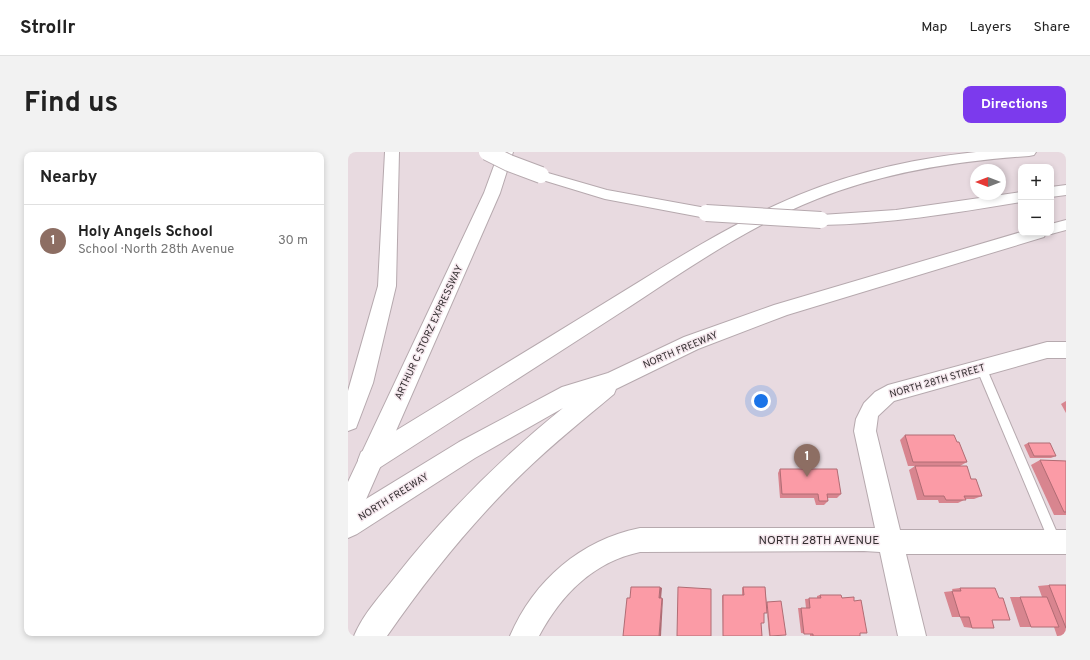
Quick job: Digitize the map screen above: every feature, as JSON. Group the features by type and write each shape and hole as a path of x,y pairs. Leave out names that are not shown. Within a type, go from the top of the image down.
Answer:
{"highway":[{"path":"348,421 362,383 387,286 392,152"},
{"path":"487,152 509,163 541,175 605,194 706,213 821,220 899,216 1018,197"},
{"name":"ARTHUR C STORZ EXPRESSWAY","path":"348,511 492,193 506,152"},
{"path":"348,474 695,256 738,230 784,208 826,191 898,169 953,159 1029,152"},
{"path":"1054,192 1066,190"},
{"path":"1054,228 1066,225"},
{"name":"NORTH FREEWAY","path":"348,524 467,450 570,394 613,381 691,343 781,310 1028,236"},
{"path":"369,636 441,543 502,477 529,451 613,381"}],"street":[{"name":"NORTH 28TH STREET","path":"912,636 865,432 866,420 870,410 875,402 888,394 981,367 1047,350 1066,350"},
{"name":"NORTH 28TH AVENUE","path":"524,636 535,615 555,588 578,566 614,546 640,540 864,539 915,542 1061,542"}],"lane":[{"path":"981,367 1061,542"}],"building":[{"path":"905,435 954,435 957,442 959,442 967,462 913,462"},
{"path":"1028,443 1050,443 1056,456 1034,456"},
{"path":"1040,460 1066,461 1066,512 1064,512"},
{"path":"915,466 967,466 971,479 976,479 982,496 964,496 966,500 946,500 944,496 924,496"},
{"path":"780,469 837,469 841,494 827,494 828,501 819,501 818,494 782,494"},
{"path":"1049,585 1066,585 1066,628"},
{"path":"631,587 660,587 659,598 662,598 659,636 623,636 627,598 630,598"},
{"path":"678,587 711,589 711,636 677,636"},
{"path":"743,587 765,587 767,613 764,613 764,623 761,623 762,636 723,636 723,595 744,595"},
{"path":"960,588 995,588 999,598 1003,598 1010,620 992,620 994,628 972,628 969,617 960,617 952,591 961,591"},
{"path":"820,595 841,595 842,598 854,597 854,601 861,600 867,633 860,633 860,636 813,636 813,634 804,634 801,608 810,608 809,598 821,598"},
{"path":"1020,597 1047,597 1059,627 1031,627"},
{"path":"781,601 786,635 770,636 767,602"}],"place":[{"name":"Holy Angels School","path":"807,477"}]}
